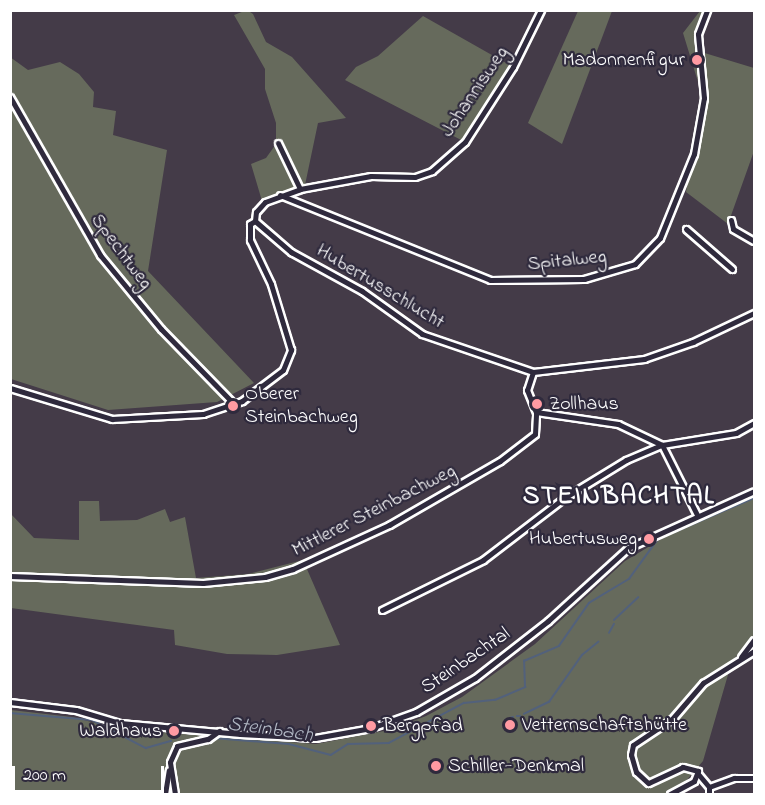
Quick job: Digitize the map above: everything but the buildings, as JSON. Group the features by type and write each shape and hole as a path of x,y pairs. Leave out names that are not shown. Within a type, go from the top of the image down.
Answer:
{"street":[{"name":"Johannisweg","path":"255,221 259,207 280,195 300,189 377,176 415,177 432,171 465,142 513,67 541,10"},
{"name":"Spitalweg","path":"280,195 490,280 584,279 635,264 649,253 664,230 694,154 704,98 698,34 707,10"},
{"name":"Spechtweg","path":"10,97 100,255 161,329 234,404"},
{"path":"278,143 300,189"},
{"path":"731,220 733,229 754,241"},
{"path":"10,388 112,419 203,414 234,404 283,369 291,350 271,284 250,240 250,224 255,221"},
{"name":"Hubertusschlucht","path":"255,221 291,252 362,291 423,334 533,373"},
{"path":"686,229 732,269"},
{"path":"697,515 662,445 618,424 536,412 528,384 533,373 645,359 693,342 754,313"},
{"name":"Mittlerer Steinbachweg","path":"10,576 203,583 265,577 293,569 389,525 500,461 535,434 536,412"},
{"path":"382,610 483,560 596,476 662,445 736,433 754,423"},
{"name":"Steinbachtal","path":"10,702 76,710 120,723 217,733 315,738 371,728 416,712 499,660 628,548 754,491"},
{"path":"738,660 754,640"},
{"path":"709,795 709,787 689,765 648,783 636,772 631,755 633,745 672,719 703,683 754,651"},
{"path":"165,795 170,762 177,746 208,739 217,733"},
{"path":"170,762 175,795"},
{"path":"670,795 699,775"},
{"path":"709,787 734,778 754,778"}],"green space":[{"path":"247,10 253,14 266,42 292,57 346,118 318,123 305,185 262,201 251,164 266,158 276,144 276,123 265,89 265,69 234,15"},
{"path":"578,11 612,11 562,144 528,123"},
{"path":"700,11 705,11 698,34 698,51 754,68 754,151 728,224 686,192 702,95 683,33"},
{"path":"423,16 513,67 465,142 345,80 356,67 378,56"},
{"path":"10,57 28,70 60,62 79,74 94,92 93,107 116,111 113,135 167,150 148,271 254,383 217,402 108,410 11,379"},
{"path":"754,495 754,637 732,661 703,761 680,788 665,794 11,794 11,710 72,717 119,729 316,744 389,730 426,716 462,697 535,644 625,561 675,531"},
{"path":"79,501 99,501 100,521 137,520 165,509 170,522 185,517 196,578 248,574 303,560 340,645 277,655 227,654 175,645 174,630 11,608 10,513 34,538 79,540"}],"waterway":[{"name":"Steinbach","path":"213,738 289,744 331,755 348,744 389,743 464,703 495,700 525,687 524,661 559,646 589,603 629,579 658,539 754,498"},
{"path":"614,620 638,598"},
{"path":"609,633 614,624"},
{"path":"524,714 549,702 582,655 598,642"},
{"name":"Steinbach","path":"10,713 92,720 146,748 171,741"}],"place":[{"name":"Madonnenfigur","path":"697,60"},
{"name":"Zollhaus","path":"537,404"},
{"name":"Oberer Steinbachweg","path":"233,406"},
{"name":"Hubertusweg","path":"649,539"},
{"name":"Vetternschaftshütte","path":"510,725"},
{"name":"Bergpfad","path":"371,726"},
{"name":"Waldhaus","path":"174,731"},
{"name":"Schiller-Denkmal","path":"436,766"}],"district":[{"name":"STEINBACHTAL","path":"619,498"}]}
